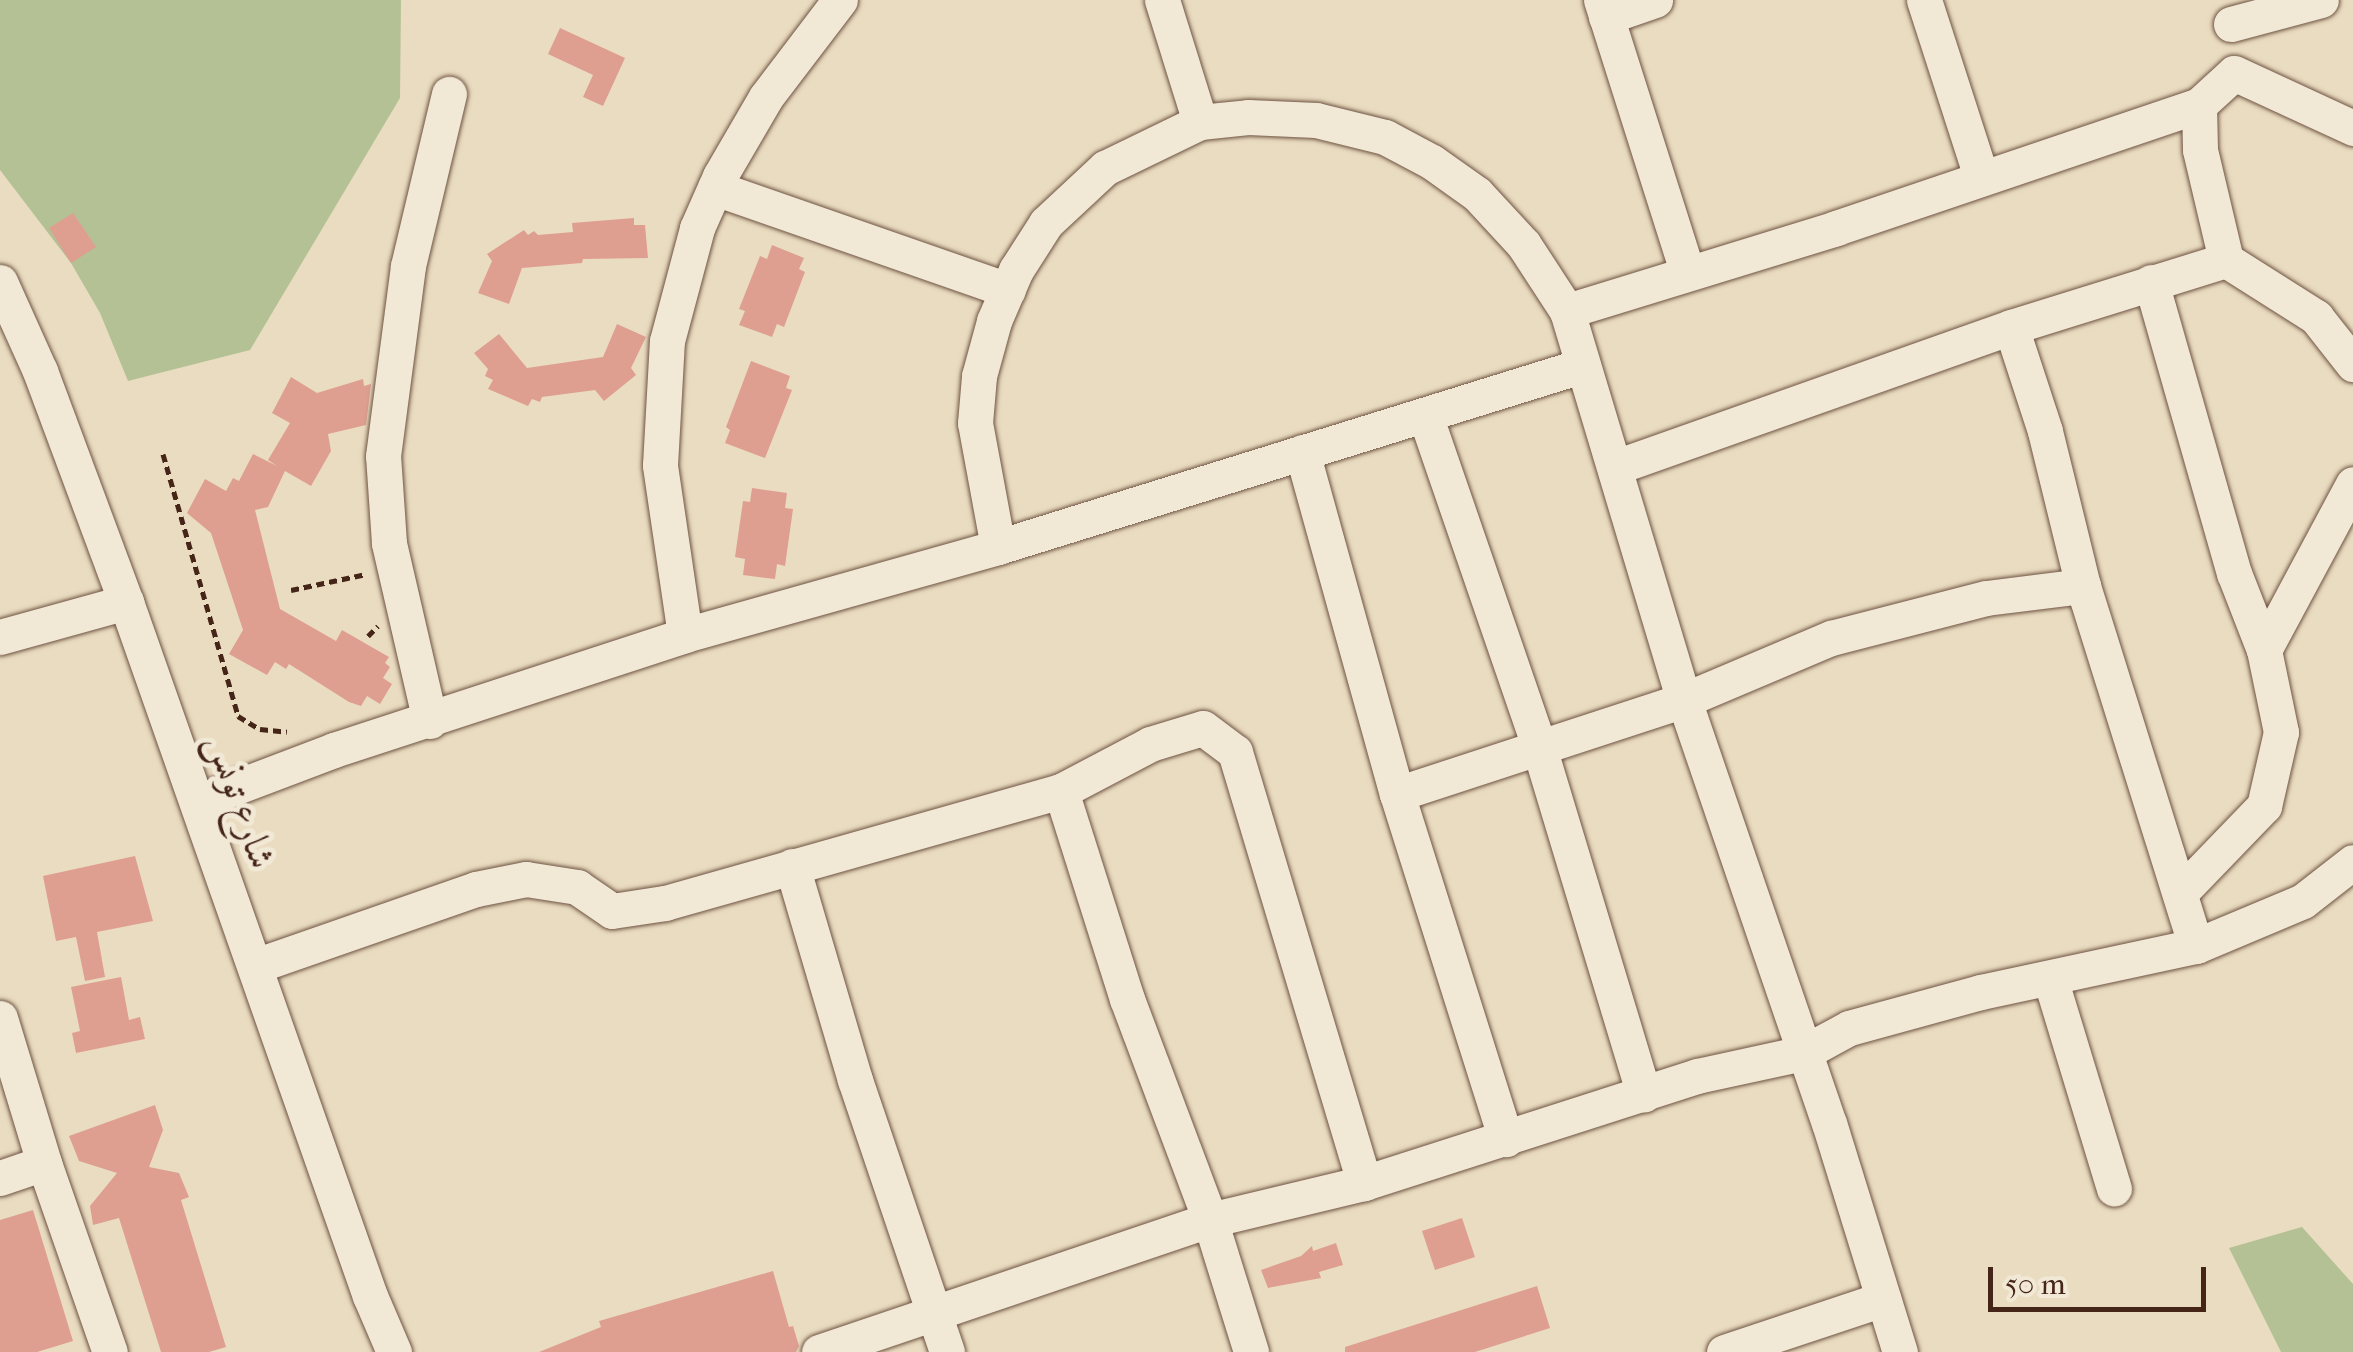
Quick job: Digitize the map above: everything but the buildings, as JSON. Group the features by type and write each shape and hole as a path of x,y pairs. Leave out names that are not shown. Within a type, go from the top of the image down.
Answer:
{"street":[{"path":"685,635 660,465 666,341 697,228 714,188 766,97 840,0"},
{"path":"1162,0 1200,122"},
{"path":"1655,0 1604,8 1687,270"},
{"path":"1924,0 1981,177"},
{"path":"2234,74 2225,12 2321,0"},
{"path":"1567,311 1687,270 1836,228 2199,105 2234,74"},
{"path":"2234,74 2353,128"},
{"path":"430,720 390,542 384,456 408,266 449,94"},
{"path":"2199,105 2200,150 2226,260 2316,318 2353,364"},
{"path":"998,547 975,423 979,376 1008,290 1046,223 1066,200 1105,168 1200,122 1248,118 1316,120 1386,138 1432,162 1477,194 1524,245 1567,311 1684,700 1900,1352"},
{"path":"714,188 1008,290"},
{"path":"1616,467 2011,327 2226,260"},
{"name":"شارع تونس","path":"0,282 40,371 126,602 370,1296 394,1352"},
{"path":"2150,282 2234,573 2264,650 2280,732 2264,806 2180,893"},
{"path":"2011,327 2045,431 2084,586 2196,946"},
{"path":"197,802 334,750 685,635 998,547 1581,366"},
{"path":"1425,415 1539,747 1644,1096"},
{"path":"1302,452 1398,794 1506,1139"},
{"path":"2264,650 2353,484"},
{"path":"1398,794 1684,700 1831,638 1986,598 2084,586"},
{"path":"0,637 126,602"},
{"path":"254,966 476,889 526,878 577,888 612,911 665,903 1061,790 1150,744 1203,728 1236,752 1364,1182"},
{"path":"1061,790 1127,1000 1210,1220 1251,1352"},
{"path":"818,1352 1210,1220 1364,1182 1697,1076 1803,1053 1848,1028 2196,946 2303,902 2353,862"},
{"path":"792,866 855,1080 947,1352"},
{"path":"2050,978 2114,1190"},
{"path":"0,1018 44,1162 110,1352"},
{"path":"0,1178 44,1162"},
{"path":"1743,1349 1882,1299"}],"path":[{"path":"163,454 238,716 273,733 298,732"},
{"path":"291,590 374,572"}],"green space":[{"path":"0,0 401,0 400,98 250,350 128,381 100,313 71,263 0,170"},
{"path":"2302,1227 2353,1284 2353,1352 2281,1352 2229,1248"}]}
